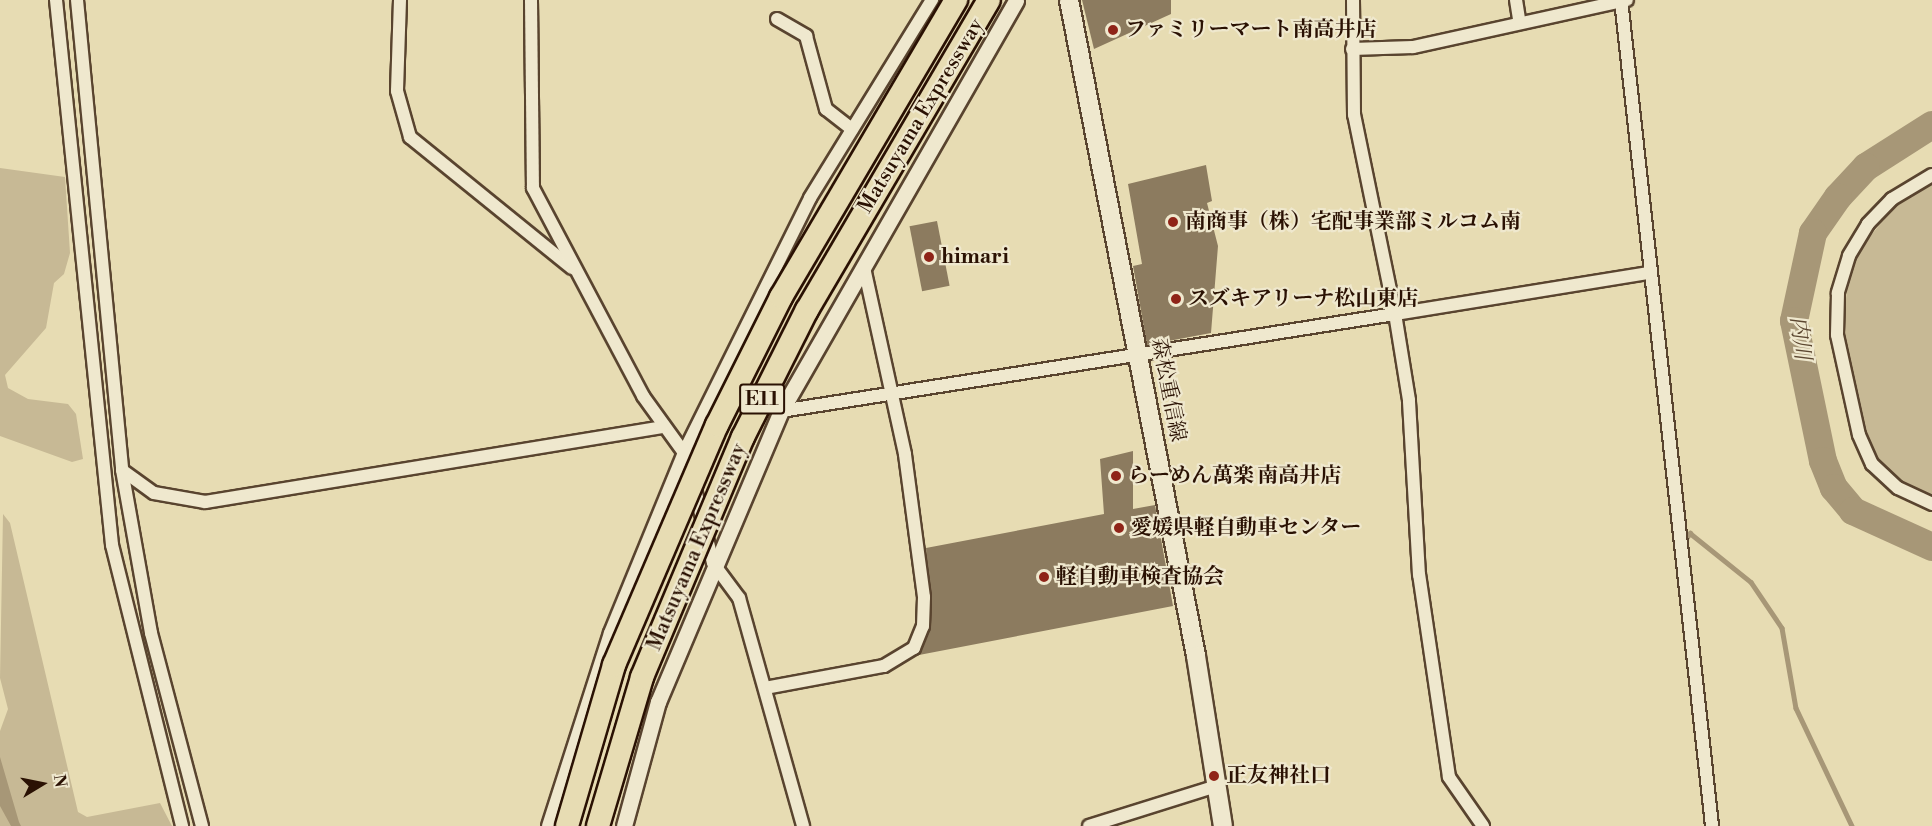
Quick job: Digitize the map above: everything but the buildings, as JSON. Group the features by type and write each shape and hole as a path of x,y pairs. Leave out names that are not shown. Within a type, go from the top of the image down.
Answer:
{"highway":[{"name":"Matsuyama Expressway","path":"567,826 614,665 717,425 781,297 956,0"},
{"name":"Matsuyama Expressway","path":"598,826 642,676 743,437 807,310 989,0"}],"main road":[{"name":"森松重信線","path":"1069,0 1139,357 1223,826"}],"street":[{"path":"56,0 112,545 182,826"},
{"path":"77,0 122,470 151,633 202,826"},
{"path":"400,0 397,91 410,137 575,271"},
{"path":"531,0 530,178 575,271 661,427 685,450 713,563 739,598 803,826"},
{"path":"548,826 610,633 685,450 810,198 932,0"},
{"path":"624,826 658,702 713,563 781,411 1016,0"},
{"path":"1353,0 1354,115 1395,315 1409,399 1419,576 1449,777 1483,826"},
{"path":"1516,0 1519,20"},
{"path":"1352,49 1413,46 1519,20 1623,0 1648,273 1712,826"},
{"path":"777,19 806,36 826,109 852,129"},
{"path":"1932,175 1892,199 1868,224 1849,256 1838,293 1837,335 1859,435 1872,464 1898,488 1932,504"},
{"path":"765,688 884,666 914,648 924,597 892,395 864,267"},
{"path":"781,411 1139,357 1648,273"},
{"path":"122,470 154,493 206,502 661,427"},
{"path":"1089,826 1217,786"}],"shaded area":[{"path":"0,168 65,177 70,253 64,274 54,283 46,328 5,375 8,388 28,399 68,404 76,414 83,459 72,462 0,436"},
{"path":"1932,183 1932,499 1899,482 1873,452 1864,434 1842,334 1849,272 1864,244 1898,202"},
{"path":"3,514 10,523 78,812 87,817 160,803 172,826 0,826 0,731 8,709 0,678"},
{"path":"0,757 21,826 11,826 0,806"}],"waterway":[{"name":"内川","path":"1932,125 1866,167 1838,197 1813,233 1794,321 1823,461 1834,488 1853,511 1932,547"},
{"path":"1687,537 1690,533 1751,582 1782,628 1796,708 1852,826"}],"place":[{"name":"ファミリーマート南高井店","path":"1113,30"},
{"name":"南商事（株）宅配事業部ミルコム南","path":"1173,222"},
{"name":"himari","path":"929,257"},
{"name":"スズキアリーナ松山東店","path":"1176,299"},
{"name":"らーめん萬楽 南高井店","path":"1116,476"},
{"name":"愛媛県軽自動車センター","path":"1119,528"},
{"name":"軽自動車検査協会","path":"1044,577"},
{"name":"正友神社口","path":"1214,776"}]}
